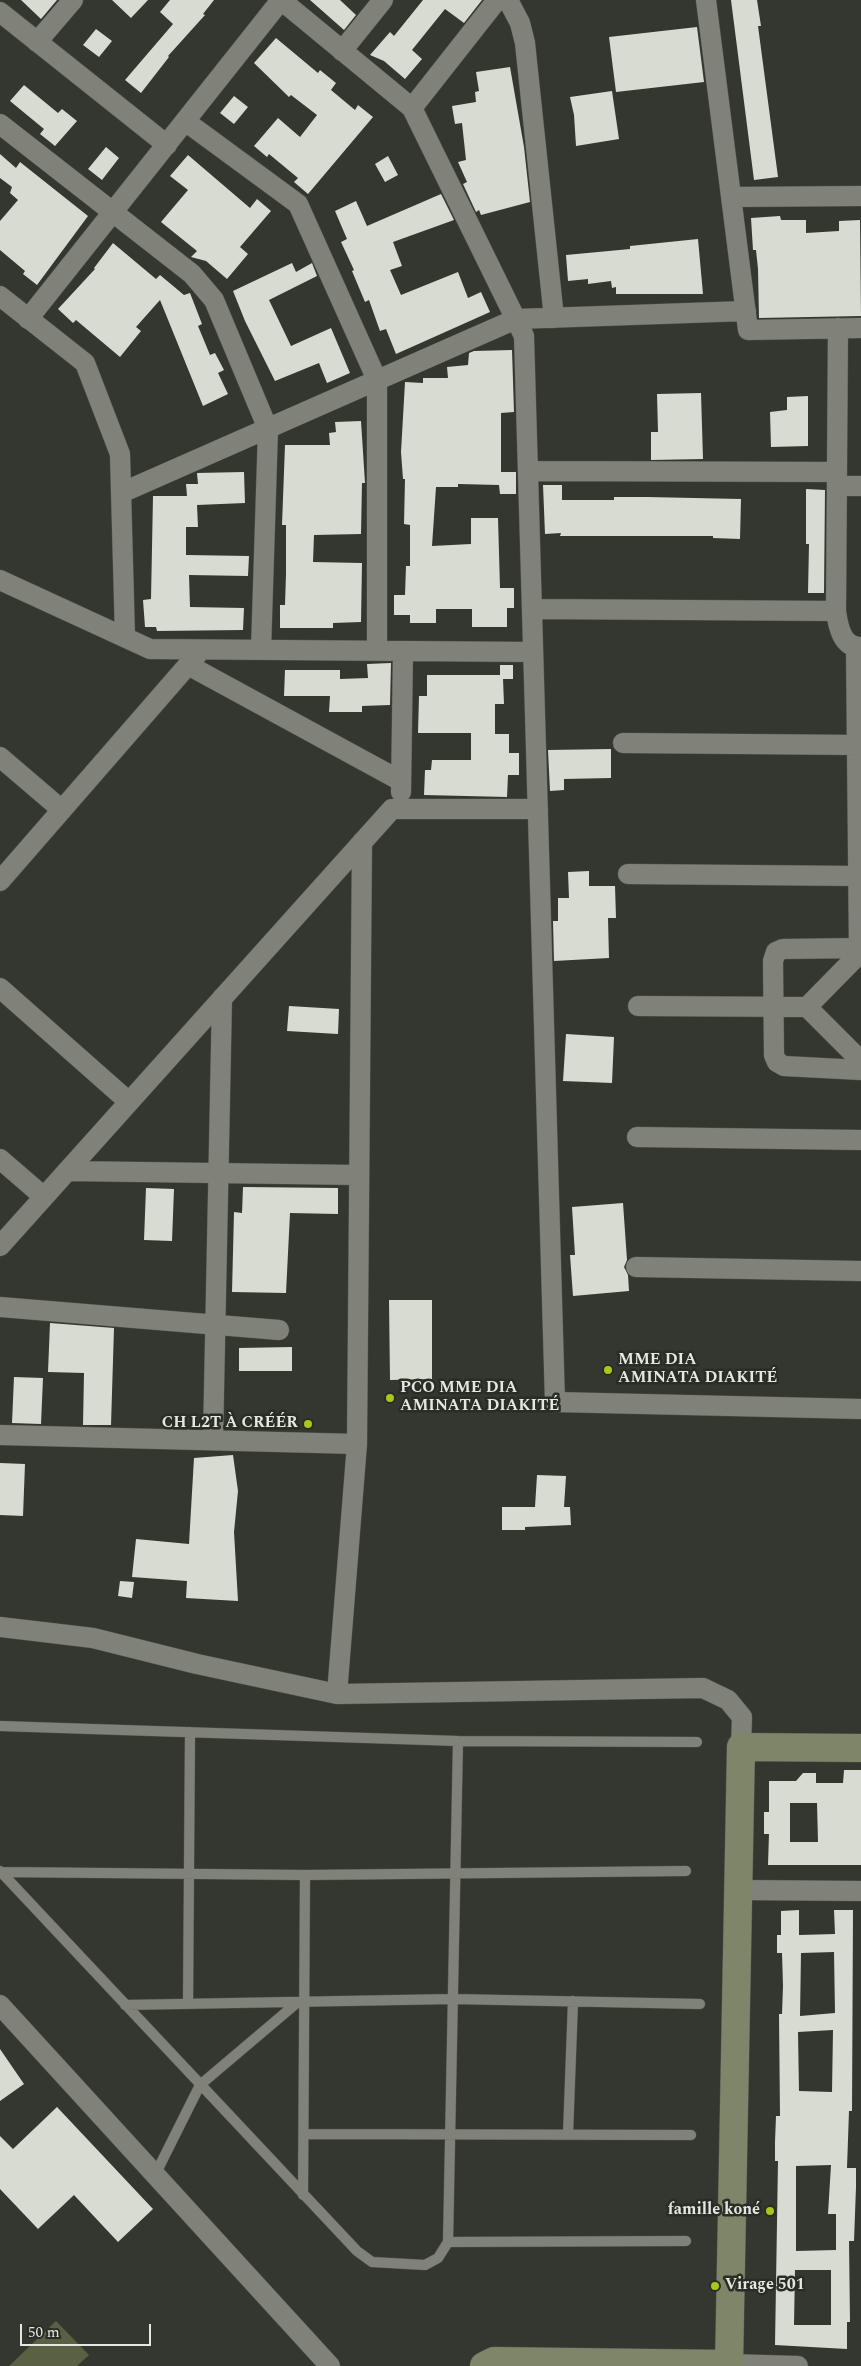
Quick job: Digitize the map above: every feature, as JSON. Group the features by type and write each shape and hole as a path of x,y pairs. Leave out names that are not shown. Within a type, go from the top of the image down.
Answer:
{"street":[{"path":"38,42 73,0"},
{"path":"28,319 282,0 412,108 524,336 555,1402 861,1409"},
{"path":"342,51 383,0"},
{"path":"412,108 497,0"},
{"path":"508,0 520,23 525,44 554,318"},
{"path":"706,0 748,330 861,328"},
{"path":"0,12 167,144"},
{"path":"185,121 298,204 377,380 377,651"},
{"path":"0,124 192,274 214,300 268,429 261,650"},
{"path":"731,197 861,196"},
{"path":"0,296 85,363 120,454 125,638"},
{"path":"121,493 516,319 746,311"},
{"path":"807,1007 860,953 858,647 842,637 836,611 838,328"},
{"path":"528,471 837,479 861,486"},
{"path":"0,580 150,649 533,652"},
{"path":"532,609 836,611"},
{"path":"0,881 201,650"},
{"path":"401,809 403,651"},
{"path":"188,665 401,781"},
{"path":"623,743 859,745"},
{"path":"0,757 62,810"},
{"path":"0,1246 392,809 538,809"},
{"path":"337,1694 356,1444 362,842"},
{"path":"628,874 860,876"},
{"path":"860,953 783,949 776,952 773,961 774,1055 780,1064 861,1070"},
{"path":"0,988 129,1102"},
{"path":"213,1440 222,998"},
{"path":"638,1006 807,1007 861,1061"},
{"path":"638,1137 861,1140"},
{"path":"0,1159 44,1197"},
{"path":"67,1171 359,1175"},
{"path":"636,1267 861,1271"},
{"path":"0,1307 279,1330"},
{"path":"0,1435 356,1444"},
{"path":"0,1627 93,1638 197,1664 337,1694 703,1688 728,1700 742,1717 729,2365"},
{"path":"741,1747 861,1748"},
{"path":"738,1890 861,1891"},
{"path":"0,2005 330,2366"},
{"path":"484,2366 494,2361 635,2365 798,2366"}],"lane":[{"path":"0,1726 458,1740 697,1742"},
{"path":"188,2004 190,1732"},
{"path":"1,1871 357,2251 372,2262 425,2265 438,2258 448,2242 458,1740"},
{"path":"1,1871 305,1875 686,1871"},
{"path":"304,2195 302,2002 305,1875"},
{"path":"125,2005 452,1999 700,2004"},
{"path":"568,2134 573,2001"},
{"path":"155,2175 200,2085 302,2002"},
{"path":"304,2134 450,2133 691,2136"},
{"path":"448,2242 686,2242"}],"green space":[{"path":"56,2321 89,2355 77,2366 9,2366"}],"building":[{"path":"21,0 57,0 41,19"},
{"path":"112,0 148,0 131,18"},
{"path":"170,0 214,0 203,14 205,15 168,56 141,93 125,80 173,24 160,12"},
{"path":"310,0 340,0 356,15 344,30"},
{"path":"423,0 482,0 464,23 445,9 412,50 422,59 405,79 384,61 370,55 390,32 394,36"},
{"path":"731,0 757,0 761,26 758,26 778,177 754,180"},
{"path":"697,27 704,82 616,92 609,37"},
{"path":"96,29 112,41 99,57 83,45"},
{"path":"276,38 318,73 320,70 336,83 331,90 355,110 358,105 373,117 308,194 294,182 298,178 269,154 267,157 254,146 278,118 300,137 317,115 291,95 289,97 254,63"},
{"path":"510,67 524,147 530,202 481,215 479,210 476,212 463,184 467,182 458,162 466,160 462,123 455,124 452,106 476,102 475,92 479,91 476,72"},
{"path":"24,85 58,113 62,109 77,121 55,146 40,134 44,129 10,101"},
{"path":"612,91 619,139 576,146 574,115 570,97"},
{"path":"234,96 248,107 234,124 220,113"},
{"path":"106,147 119,158 102,180 88,169"},
{"path":"0,154 16,168 20,162 88,216 37,285 23,274 25,271 0,250 0,221 18,200 10,193 12,187 0,178"},
{"path":"188,155 250,208 257,199 271,211 240,247 248,254 227,279 206,261 191,257 197,251 161,222 188,190 170,176"},
{"path":"388,156 398,175 385,182 375,164"},
{"path":"441,194 454,220 393,242 402,266 390,270 401,295 458,272 468,298 481,292 490,312 396,354 386,329 380,331 369,300 365,302 352,271 354,270 341,242 347,239 335,211 356,201 367,226"},
{"path":"780,216 781,220 806,220 806,233 839,231 839,221 860,220 861,316 759,318 758,269 756,250 753,250 751,218"},
{"path":"698,239 703,294 616,294 616,287 612,288 611,281 588,284 588,279 568,281 566,255 630,249 630,246"},
{"path":"113,243 156,279 160,275 184,295 190,293 202,324 198,326 210,355 215,353 224,370 218,373 228,394 203,406 160,300 136,327 141,331 120,357 76,320 73,323 58,309 95,269"},
{"path":"292,263 296,272 312,263 317,276 269,300 291,346 331,328 350,373 327,383 319,363 275,381 245,321 233,291"},
{"path":"512,350 514,412 501,413 501,472 516,472 516,494 500,494 499,485 458,484 458,487 436,487 432,546 471,544 471,518 498,518 500,588 514,588 514,608 507,608 507,627 472,627 472,609 436,609 436,623 410,623 410,615 394,615 394,595 405,595 406,566 410,566 410,525 404,524 405,479 403,479 401,452 405,382 423,383 423,378 448,378 447,367 468,365 469,353 474,351"},
{"path":"701,393 703,459 651,460 651,432 658,432 657,394"},
{"path":"808,396 808,446 771,447 770,412 787,410 787,397"},
{"path":"361,421 365,483 362,483 361,534 314,535 313,562 362,563 361,622 333,623 333,628 280,628 280,605 285,605 286,574 286,525 282,525 285,445 330,445 329,433 336,432 335,422"},
{"path":"244,472 245,503 197,505 198,527 186,527 186,555 249,556 248,576 189,575 190,607 244,608 243,630 157,631 156,627 145,627 143,600 151,599 153,496 187,496 186,484 198,484 197,473"},
{"path":"543,485 562,485 562,500 614,500 614,497 741,499 740,539 713,538 713,536 560,536 561,533 545,534"},
{"path":"806,489 825,490 824,593 808,593 809,544 806,544"},
{"path":"391,663 390,705 362,706 362,712 329,712 330,696 284,696 285,670 340,670 340,679 368,678 367,664"},
{"path":"500,665 513,665 513,679 503,679 504,704 495,704 495,734 509,734 509,753 519,753 519,775 508,775 507,797 424,795 425,770 431,770 432,760 471,760 471,733 418,733 419,696 427,696 427,675 500,675"},
{"path":"611,749 611,778 564,779 564,790 550,791 548,750"},
{"path":"589,871 589,886 615,886 616,918 608,918 609,958 554,961 553,921 558,921 558,898 569,898 568,872"},
{"path":"289,1006 339,1009 338,1034 287,1031"},
{"path":"566,1034 614,1037 612,1083 563,1081"},
{"path":"243,1187 338,1188 338,1214 290,1213 286,1293 232,1292 234,1212 242,1213"},
{"path":"146,1188 174,1189 172,1241 144,1240"},
{"path":"623,1203 627,1260 624,1267 628,1275 629,1291 573,1296 570,1255 575,1255 572,1207"},
{"path":"389,1300 432,1300 432,1379 390,1380"},
{"path":"50,1323 114,1328 111,1425 83,1425 84,1373 48,1372"},
{"path":"292,1347 292,1371 239,1371 239,1348"},
{"path":"14,1377 43,1378 41,1424 12,1423"},
{"path":"233,1455 238,1491 234,1532 238,1601 186,1598 187,1581 132,1577 136,1539 189,1544 194,1458"},
{"path":"0,1463 25,1464 23,1516 0,1515"},
{"path":"537,1475 566,1476 564,1507 570,1507 571,1525 525,1527 525,1530 502,1530 502,1507 535,1507"},
{"path":"120,1581 134,1582 132,1598 118,1596"},
{"path":"844,1770 861,1770 861,1865 768,1865 769,1834 764,1834 764,1812 769,1812 769,1781 796,1781 803,1773 816,1773 816,1783 843,1783","holes":["790,1803 817,1803 818,1842 790,1842"]},
{"path":"799,1910 799,1935 835,1934 834,1910 853,1910 852,2111 849,2111 847,2168 856,2168 856,2187 854,2241 849,2241 850,2322 847,2322 847,2349 775,2345 778,2161 775,2161 775,2142 776,2116 780,2116 779,2014 782,2014 783,1986 782,1953 777,1953 777,1935 781,1935 781,1911","holes":["834,1952 835,2013 800,2016 801,1953","833,2030 832,2092 799,2091 798,2032","831,2165 828,2214 836,2214 836,2250 796,2251 796,2166","795,2270 831,2270 831,2325 794,2325"]},
{"path":"0,2049 24,2084 0,2101"},
{"path":"57,2107 153,2209 118,2242 74,2195 38,2229 0,2189 0,2136 13,2149"}],"place":[{"name":"MME DIA AMINATA DIAKITÉ","path":"608,1370"},
{"name":"PCO MME DIA AMINATA DIAKITÉ","path":"390,1398"},
{"name":"CH L2T À CRÉÉR","path":"308,1424"},
{"name":"famille koné","path":"770,2211"},
{"name":"Virage 501","path":"715,2286"}]}
